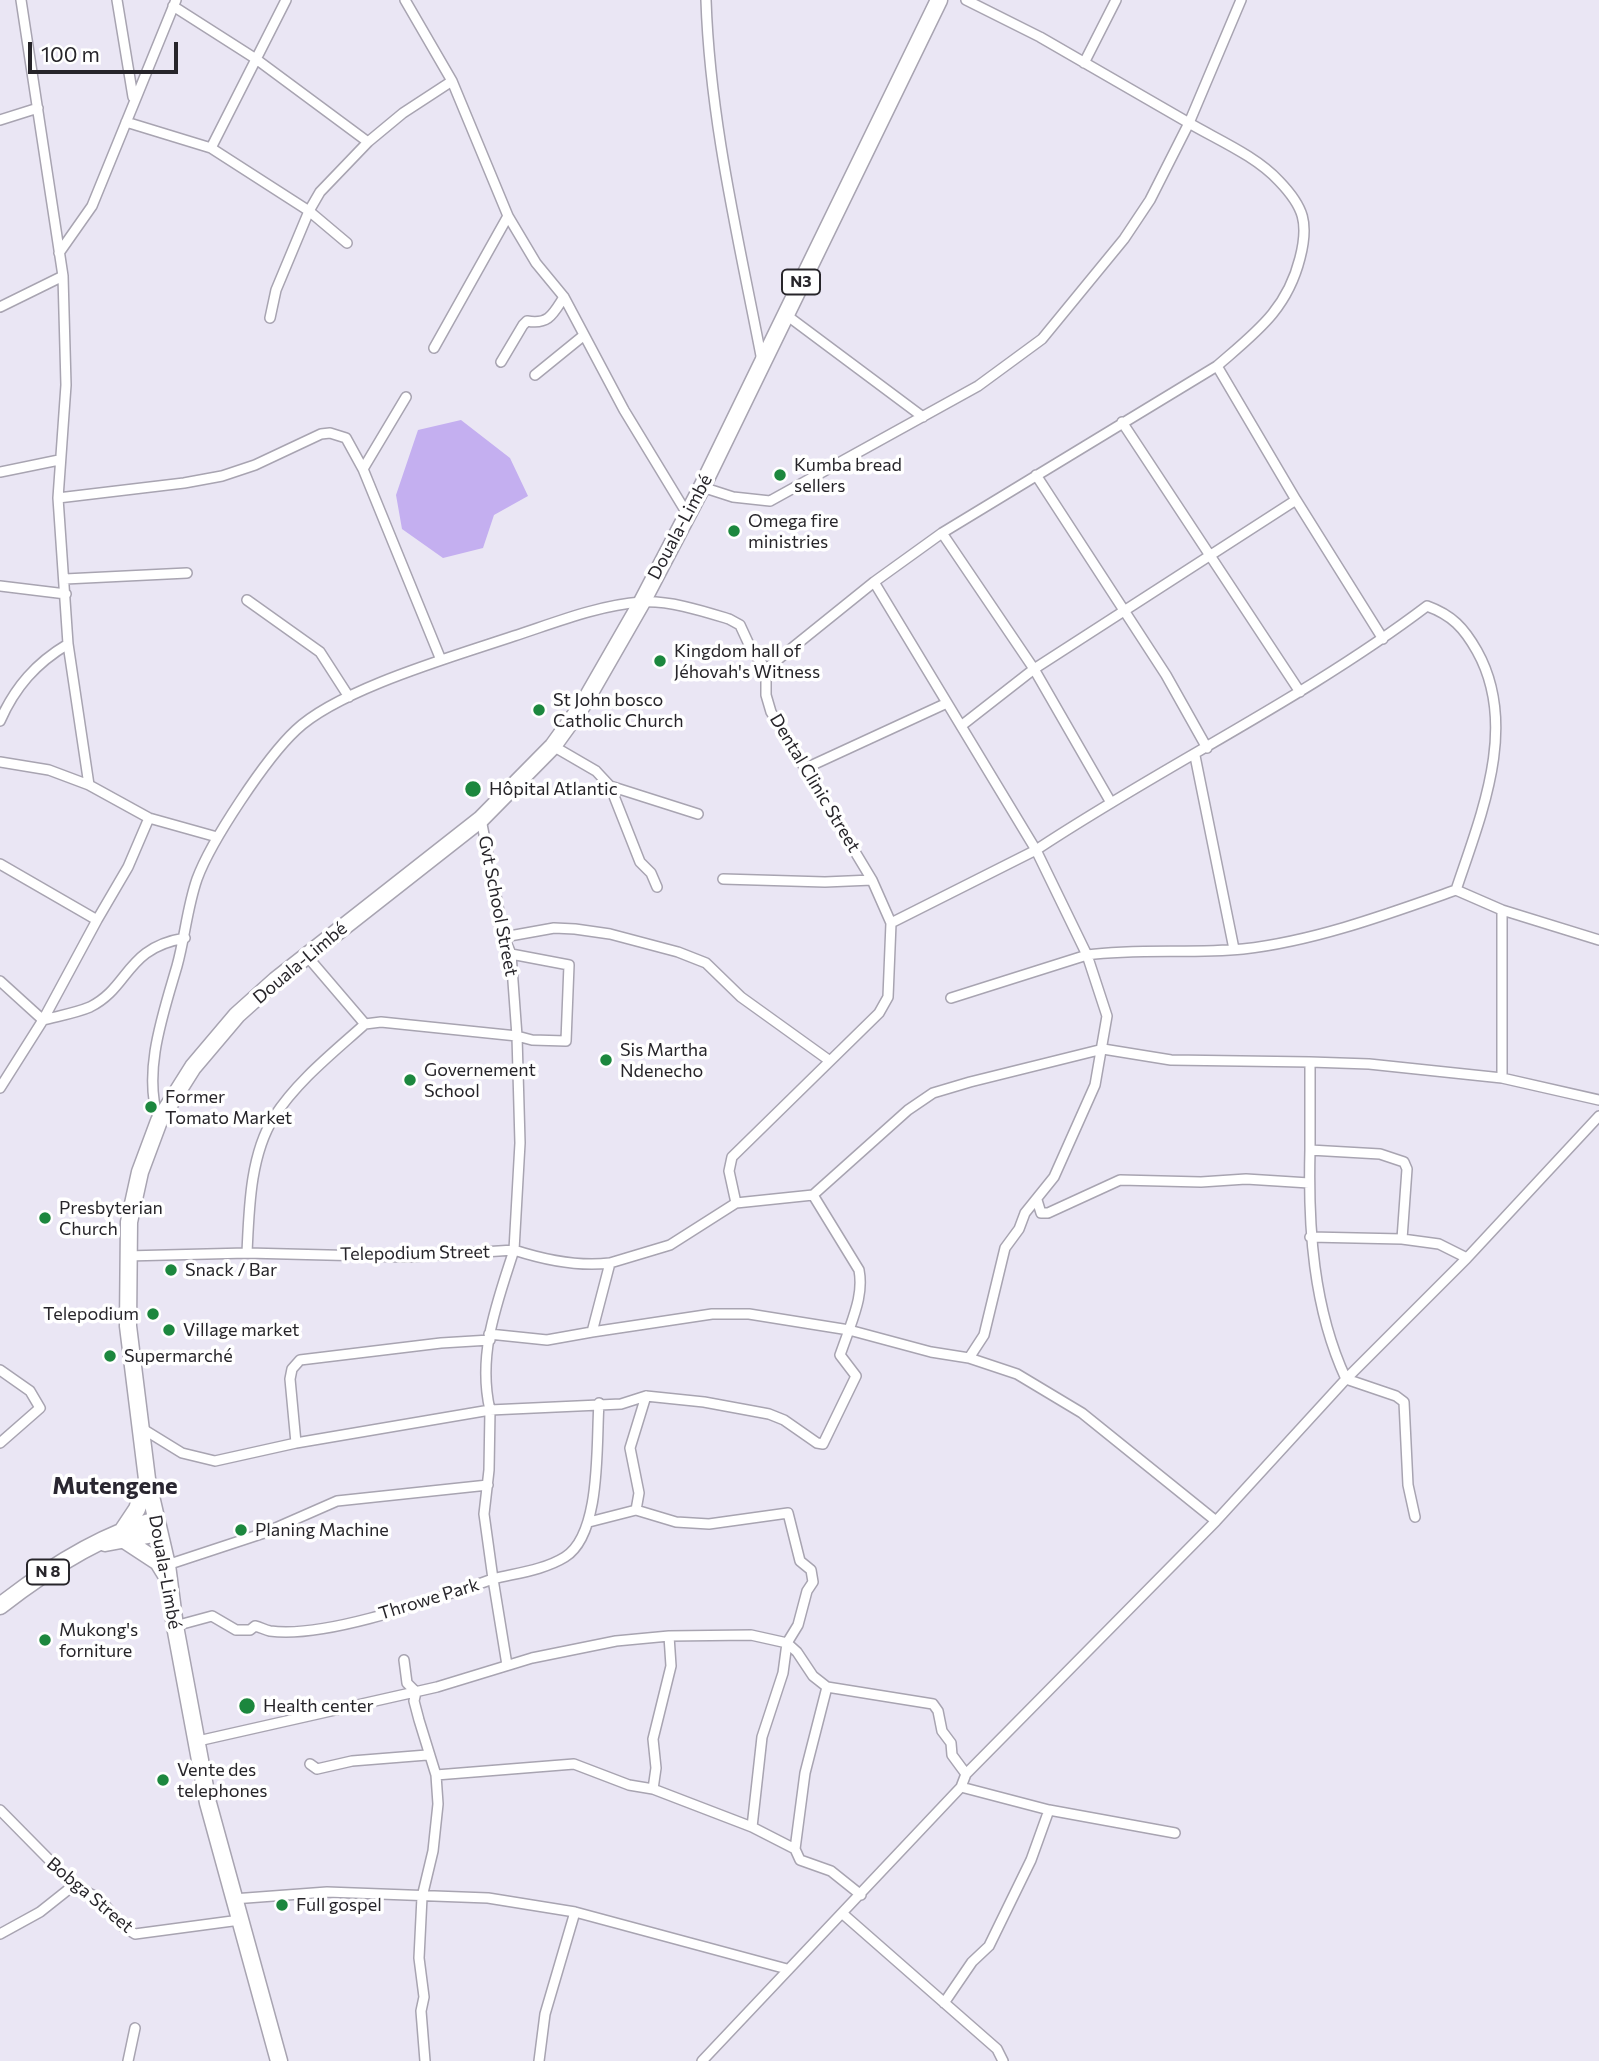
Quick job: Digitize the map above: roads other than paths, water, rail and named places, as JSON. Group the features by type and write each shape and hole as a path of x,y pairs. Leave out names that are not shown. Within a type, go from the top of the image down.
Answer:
{"highway":[{"name":"Douala-Limbé","path":"279,2061 233,1899 204,1783 174,1626 168,1573 147,1479 143,1429 128,1326 126,1256 129,1222 140,1172 159,1121 193,1067 237,1015 306,956 481,819 553,746 584,703 642,602 648,584 702,486 939,0"},
{"path":"147,1479 124,1536 168,1573"},
{"name":"N 8","path":"0,1606 32,1583 99,1544 158,1526"}],"street":[{"path":"21,0 63,276 66,385 58,498 68,644 89,785"},
{"path":"117,0 134,99"},
{"path":"211,148 286,0"},
{"path":"405,0 452,81 508,216 536,263 564,297 583,335 686,512"},
{"path":"706,0 708,62 720,147 762,363"},
{"path":"766,669 874,582 942,533 1217,366 1282,305 1296,276 1307,234 1300,206 1278,179 1247,156 1040,37 966,0"},
{"path":"1084,63 1116,0"},
{"path":"702,486 733,497 770,501 923,417 1010,365 1049,331 1124,239 1150,200 1189,123 1241,0"},
{"path":"59,253 92,206 174,3 256,59 368,142"},
{"path":"270,318 276,290 309,211 320,192 368,142 413,106 452,81"},
{"path":"0,120 38,108"},
{"path":"126,122 211,148 309,211 347,243"},
{"path":"434,348 508,216"},
{"path":"0,307 63,276"},
{"path":"501,362 523,325 527,321 548,321 564,297"},
{"path":"785,314 923,417"},
{"path":"535,375 583,335"},
{"path":"1217,366 1296,500 1383,639"},
{"path":"363,468 406,397"},
{"path":"1122,422 1300,692"},
{"path":"58,498 184,483 222,475 330,433 346,438 363,468 441,660"},
{"path":"0,472 59,460"},
{"path":"1036,475 1124,609 1208,748"},
{"path":"961,726 1034,669 1296,500"},
{"path":"942,533 1034,669 1110,801"},
{"path":"65,579 187,573"},
{"path":"874,582 1036,850 1087,955 1106,1007 1095,1085 1054,1177 1005,1248 984,1335 969,1358"},
{"path":"0,586 66,594"},
{"path":"247,600 320,652 329,661 349,697"},
{"path":"159,1121 150,1084 167,999 185,938 188,909 198,878 217,837 295,730 317,713 349,697 441,660 557,622 642,602"},
{"name":"Dental Clinic Street","path":"642,602 729,619 740,625 752,651 766,669 766,695 771,712 872,880 891,923"},
{"path":"736,1203 729,1171 732,1157 879,1013 888,997 891,923 1036,850 1110,801 1195,756 1383,639 1427,606 1445,612 1457,622 1489,672 1494,694 1497,738 1482,813 1456,890"},
{"path":"0,721 25,678 46,657 68,644"},
{"path":"806,768 947,703"},
{"path":"553,746 596,771 610,786 640,862 651,873 657,887"},
{"path":"1195,756 1234,950"},
{"path":"0,762 49,770 89,785 149,818 217,837"},
{"path":"610,786 698,814"},
{"path":"0,1088 43,1020 128,867 149,818"},
{"name":"Gvt School Street","path":"481,819 504,937 511,954 517,1035 520,1143 514,1250"},
{"path":"0,864 97,920"},
{"path":"723,879 813,882 872,880"},
{"path":"951,998 1087,955 1125,950 1234,950 1346,925 1456,890 1502,909 1599,940"},
{"path":"1502,909 1502,1078"},
{"path":"504,937 554,928 575,929 610,934 678,952 706,963 741,996 830,1062"},
{"path":"43,1020 91,1006 142,954 168,941 185,938"},
{"path":"247,1253 254,1178 264,1139 274,1116 328,1057 365,1024 381,1022 517,1035 532,1040 566,1041 570,968 562,963 511,954"},
{"path":"306,956 365,1024"},
{"path":"0,981 43,1020"},
{"path":"514,1250 592,1266 670,1245 736,1203 813,1195 867,1145 933,1093 1102,1049 1171,1060 1369,1064 1502,1078 1599,1100"},
{"path":"1310,1062 1310,1237 1328,1326 1346,1379"},
{"path":"702,2061 961,1787 967,1774 1216,1521 1346,1379 1467,1258 1599,1116"},
{"path":"1310,1150 1373,1153 1404,1162 1407,1169 1402,1238"},
{"path":"1037,1200 1041,1213 1048,1213 1120,1180 1201,1182 1246,1179 1309,1183"},
{"path":"143,1429 182,1453 215,1461 296,1443 490,1410 621,1404 646,1396 704,1402 769,1414 823,1444 856,1376 840,1355 858,1304 861,1282 859,1270 813,1195"},
{"path":"1310,1237 1402,1238 1438,1244 1467,1258"},
{"name":"Telepodium Street","path":"126,1256 247,1253 407,1257 514,1250 489,1337 484,1382 490,1410"},
{"path":"592,1332 610,1263"},
{"path":"296,1443 290,1379 292,1368 300,1360 489,1337 547,1340 712,1314 769,1316 849,1330 931,1352 969,1358 1017,1374 1082,1413 1216,1521"},
{"path":"0,1370 30,1391 40,1408 0,1443"},
{"path":"1346,1379 1396,1396 1404,1402 1408,1485 1415,1517"},
{"path":"636,1510 639,1493 630,1448 646,1396"},
{"path":"508,1665 493,1579 551,1564 568,1556 582,1541 589,1522 599,1403"},
{"name":"Throwe Park","path":"174,1626 212,1616 236,1630 250,1630 255,1626 268,1631 321,1627 414,1606 493,1579 484,1514 488,1485 490,1410"},
{"path":"168,1573 337,1502 488,1485"},
{"path":"589,1522 636,1510 676,1522 709,1524 788,1513 800,1561 811,1570 813,1581 807,1591 798,1625 787,1643 783,1673 762,1737 752,1827"},
{"path":"198,1741 416,1692 508,1665 617,1641 741,1634 787,1643 797,1652 813,1676 827,1686 933,1704 938,1711 942,1731 951,1743 952,1755 967,1774"},
{"path":"653,1789 656,1768 653,1739 671,1666 669,1636"},
{"path":"404,1660 407,1684 416,1692"},
{"path":"827,1686 805,1773 795,1849 800,1860 831,1871 861,1895"},
{"path":"416,1692 414,1701 427,1755 436,1776 438,1819 422,1897 419,1958 424,1997 421,2011 425,2061"},
{"path":"310,1764 317,1769 352,1761 427,1755"},
{"path":"436,1776 574,1764 629,1785 653,1789 752,1827 795,1849"},
{"path":"961,1787 1049,1810 1175,1833"},
{"name":"Bobga Street","path":"0,1810 74,1885 100,1899 122,1926 135,1934 240,1920"},
{"path":"944,2003 972,1962 989,1946 1031,1860 1049,1810"},
{"path":"0,1934 40,1912 74,1885"},
{"path":"233,1899 327,1892 488,1898 575,1912 787,1969"},
{"path":"539,2061 545,2014 575,1912"},
{"path":"843,1914 997,2049 1003,2061"},
{"path":"128,2061 135,2028"}],"place":[{"name":"Kumba bread sellers","path":"780,475"},
{"name":"Omega fire ministries","path":"734,531"},
{"name":"Kingdom hall of Jéhovah's Witness","path":"660,661"},
{"name":"St John bosco Catholic Church","path":"539,710"},
{"name":"Hôpital Atlantic","path":"473,789"},
{"name":"Sis Martha Ndenecho","path":"606,1060"},
{"name":"Governement School","path":"410,1080"},
{"name":"Former Tomato Market","path":"151,1107"},
{"name":"Presbyterian Church","path":"45,1218"},
{"name":"Snack / Bar","path":"171,1270"},
{"name":"Telepodium","path":"153,1314"},
{"name":"Village market","path":"169,1330"},
{"name":"Supermarché","path":"110,1356"},
{"name":"Planing Machine","path":"241,1530"},
{"name":"Mukong's forniture","path":"45,1640"},
{"name":"Health center","path":"247,1706"},
{"name":"Vente des telephones","path":"163,1780"},
{"name":"Full gospel","path":"282,1905"}],"district":[{"name":"Mutengene","path":"115,1486"}]}
